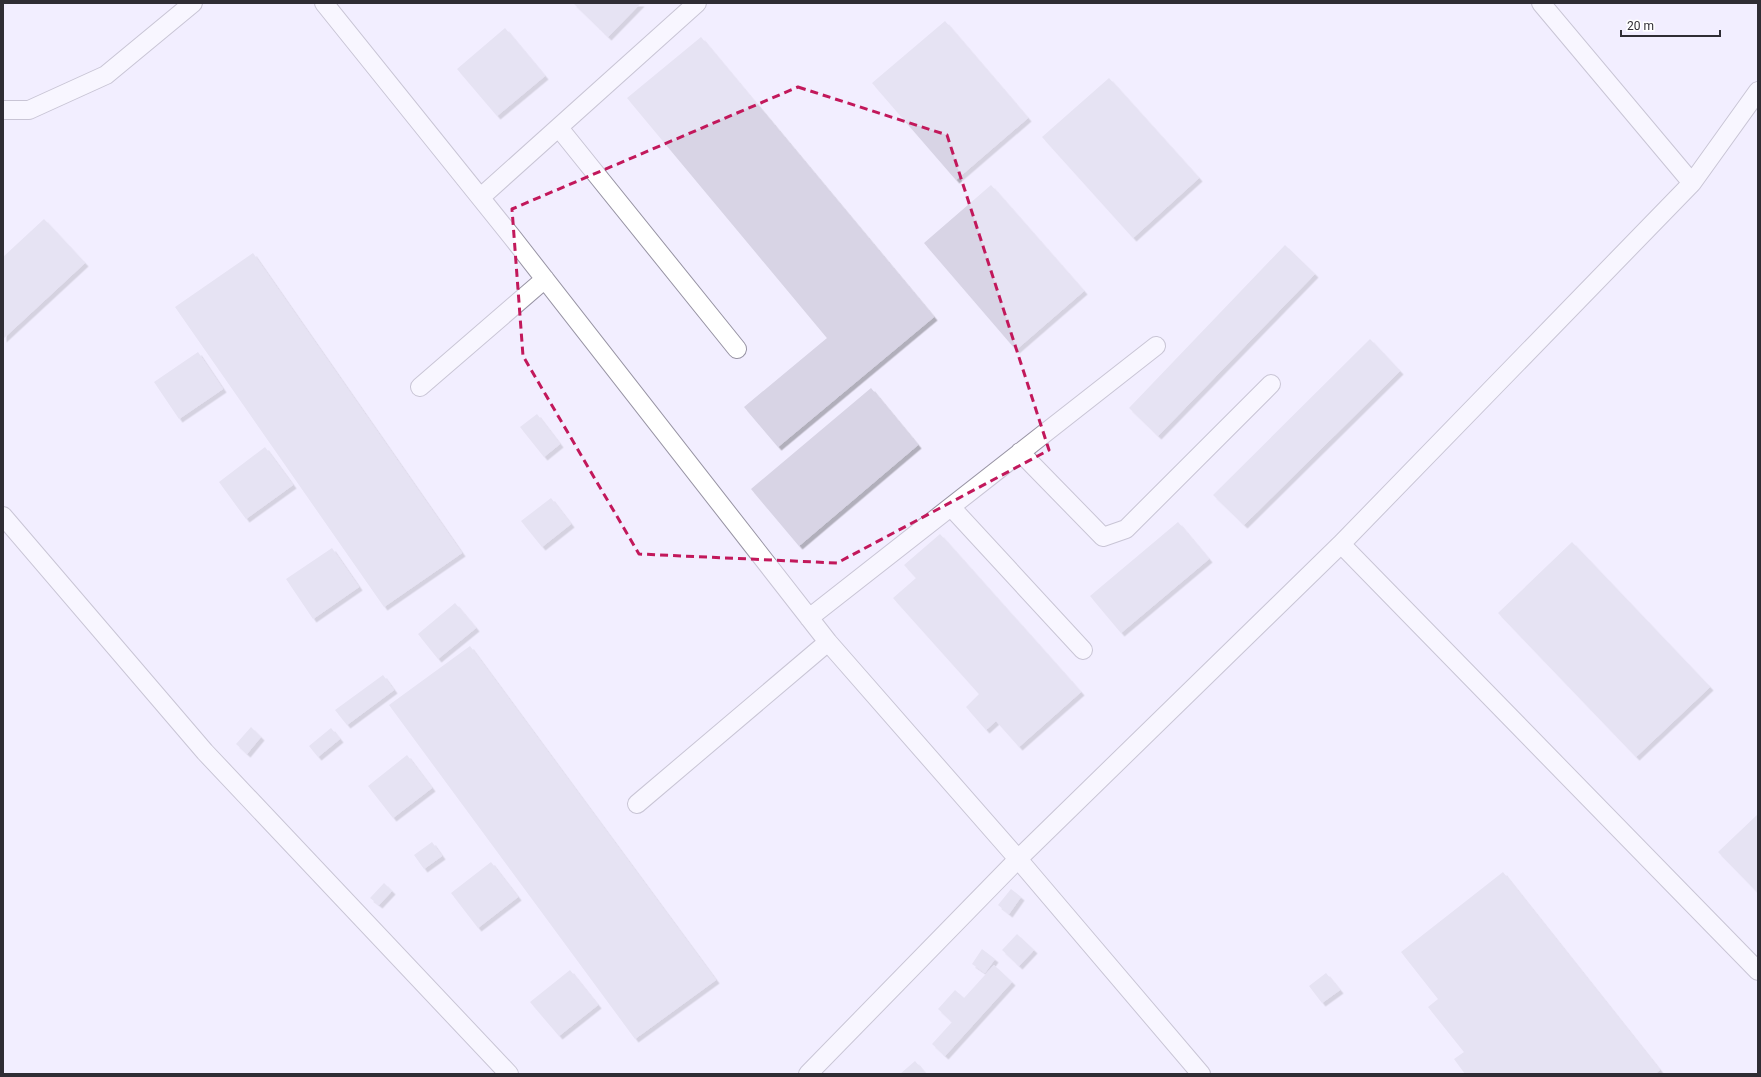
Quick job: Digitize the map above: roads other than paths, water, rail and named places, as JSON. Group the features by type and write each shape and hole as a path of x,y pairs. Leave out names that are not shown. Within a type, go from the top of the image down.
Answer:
{"lane":[{"path":"3,110 29,110 106,75 193,3"},
{"path":"324,3 545,279 828,642 1018,859 1201,1074"},
{"path":"480,197 559,128 697,3"},
{"path":"1541,3 1692,183"},
{"path":"808,1074 1018,859 1341,544 1692,183 1758,91"},
{"path":"559,128 737,349"},
{"path":"420,387 545,279"},
{"path":"809,618 1156,346"},
{"path":"1020,452 1103,537 1126,529 1270,384"},
{"path":"951,507 1083,650"},
{"path":"3,516 205,752 509,1074"},
{"path":"1341,544 1758,971"},
{"path":"637,804 828,642"}]}
